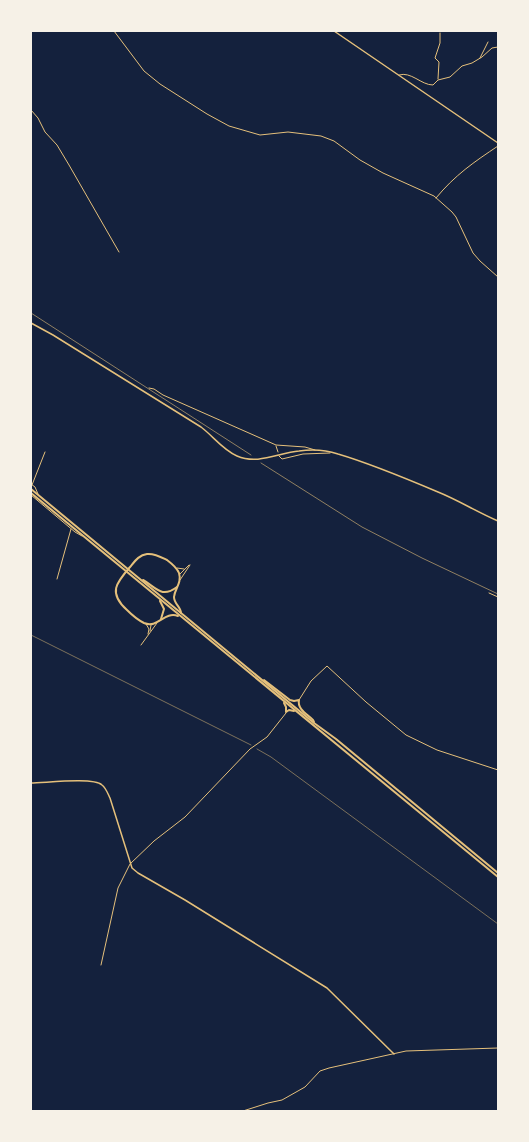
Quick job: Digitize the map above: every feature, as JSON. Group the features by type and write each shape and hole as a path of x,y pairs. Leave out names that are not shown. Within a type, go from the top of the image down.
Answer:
{"highway":[{"path":"31,489 260,679 336,739 498,873"},
{"path":"31,494 84,535 285,704 286,712 289,710 293,711 335,743 498,877"},
{"path":"181,613 181,610 174,597 180,580 179,574 175,568 163,558 151,554 142,555 134,562 117,585 116,590 119,603 128,612 146,623 157,623 164,617 173,614 188,622"},
{"path":"139,578 162,592 171,591 178,586"},
{"path":"158,598 164,609 160,620"},
{"path":"260,679 268,682 290,700 299,700 299,706 313,720 314,723"},
{"path":"265,687 313,726"}],"street":[{"path":"114,31 144,71 160,84 223,123 260,135 288,132 321,136 334,141 360,160 383,173 436,198 456,217 473,253 498,277"},
{"path":"334,31 498,143"},
{"path":"438,80 439,62 435,58 440,43 440,33"},
{"path":"480,58 488,42"},
{"path":"398,75 407,74 431,85 438,80 450,77 462,66 472,63 492,48 498,47"},
{"path":"31,110 38,118 45,132 57,145 119,252"},
{"path":"436,198 446,186 466,168 498,146"},
{"path":"31,324 53,335 150,394 210,434 226,449 238,456 255,459 306,450 317,450"},
{"path":"149,388 276,445 305,447 332,453 395,474 439,492 498,520"},
{"path":"276,445 278,452"},
{"path":"39,495 35,487 31,484 45,452"},
{"path":"279,456 282,459 303,454 332,453"},
{"path":"31,494 80,535 84,535"},
{"path":"57,578 71,528"},
{"path":"179,574 190,565 180,580"},
{"path":"175,568 184,569"},
{"path":"179,574 187,570"},
{"path":"490,593 498,597"},
{"path":"146,623 149,629 148,634"},
{"path":"141,644 157,623"},
{"path":"152,624 152,630"},
{"path":"150,632 152,624"},
{"path":"299,700 311,681 327,666 366,702 406,735 437,750 498,770"},
{"path":"101,965 118,888 130,864 154,841 185,817 221,778 254,747 268,737 286,712"},
{"path":"32,783 88,781 102,784 110,798 132,868 327,988 394,1054"},
{"path":"243,1111 282,1100 305,1087 320,1071 324,1069 419,1050 498,1048"}],"path":[{"path":"31,636 272,757 498,924"}],"railway":[{"path":"31,313 251,455"},
{"path":"261,463 362,527 422,558 498,594"}]}
